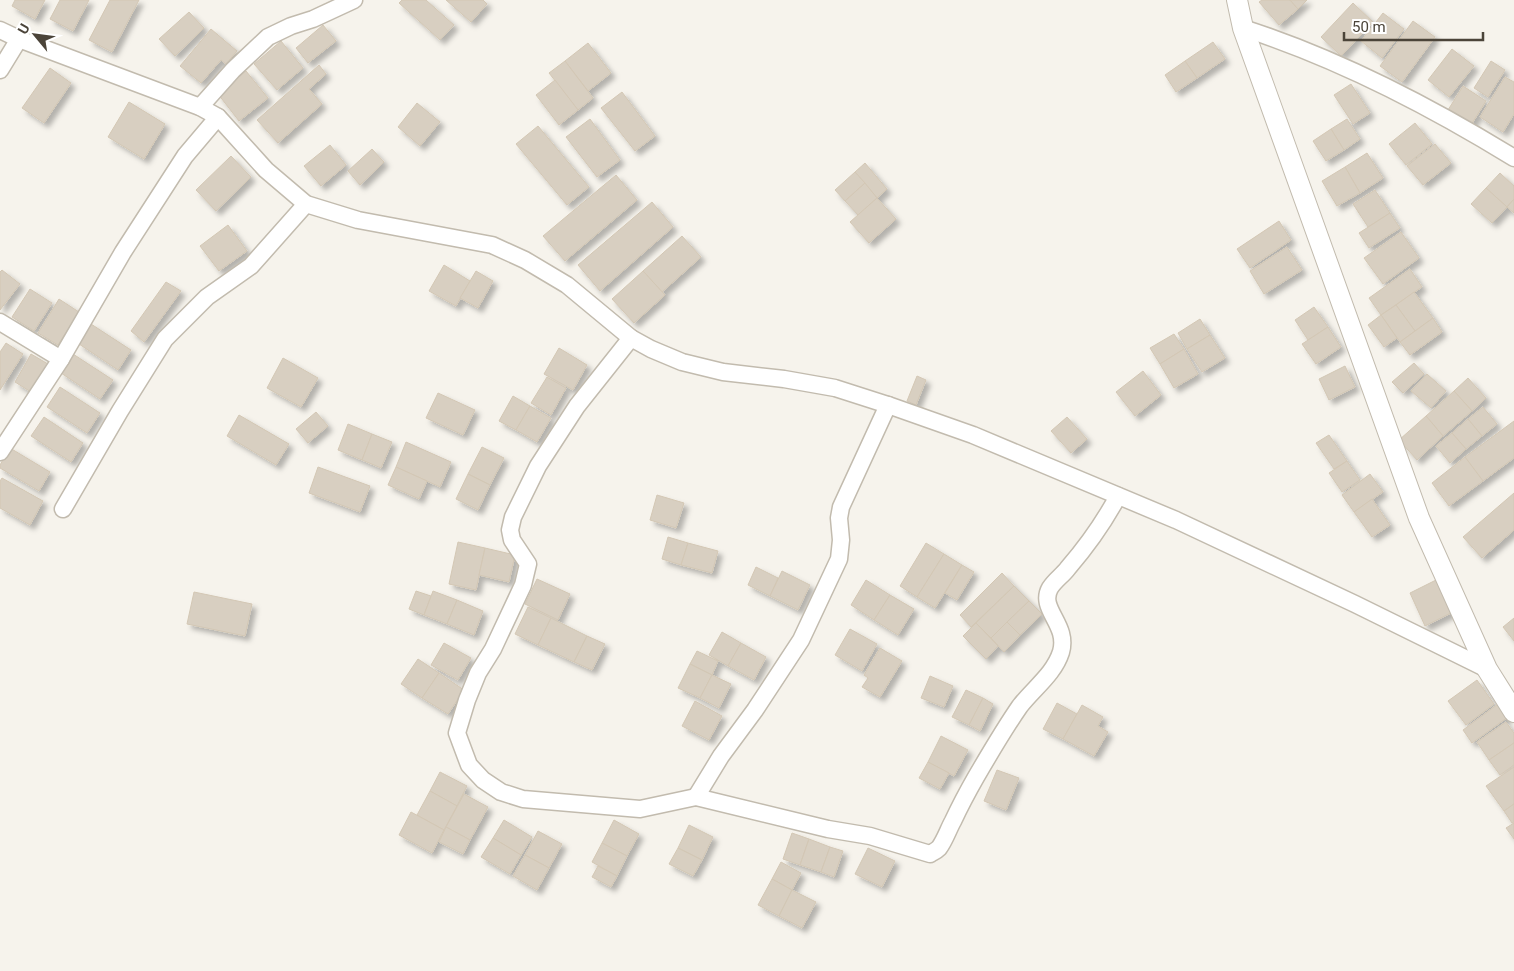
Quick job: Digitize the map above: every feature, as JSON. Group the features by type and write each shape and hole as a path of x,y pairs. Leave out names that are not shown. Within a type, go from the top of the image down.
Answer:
{"street":[{"path":"200,107 233,70 268,37 354,0"},
{"path":"1237,0 1243,28 1419,518 1487,668 1514,712"},
{"path":"1243,28 1324,58 1395,89 1458,123 1514,158"},
{"path":"0,30 18,39 200,107 218,117 266,170 306,204 358,220 492,246 525,260 567,285 631,338 651,349 682,362 723,372 784,378 835,388 888,404 973,435 1176,520 1487,668"},
{"path":"0,70 18,39"},
{"path":"0,452 61,359 123,252 185,156 218,117"},
{"path":"63,509 120,411 165,339 207,297 251,266 306,204"},
{"path":"0,322 61,359"},
{"path":"631,338 577,406 538,466 513,517 510,530 512,540 528,564 523,584 493,649 478,674 467,700 457,733 469,765 483,780 501,792 523,799 640,809 696,797 828,829 870,836 930,854 937,850 944,840 964,796 1004,730 1021,705 1056,663 1061,650 1062,638 1060,627 1048,606 1047,596 1056,579 1067,569 1103,522 1118,496"},
{"path":"696,797 721,756 755,710 801,640 834,573 841,551 839,518 841,507 888,404"}],"building":[{"path":"15,0 45,0 35,19 12,6"},
{"path":"60,0 89,0 73,31 50,19"},
{"path":"110,0 139,0 112,52 89,40"},
{"path":"402,0 426,0 454,25 440,40 399,3"},
{"path":"446,0 483,0 487,4 471,22"},
{"path":"1262,0 1290,0 1298,9 1279,25 1259,2"},
{"path":"1290,0 1307,0 1298,9"},
{"path":"1353,3 1373,22 1341,56 1321,37"},
{"path":"189,12 204,28 175,56 159,39"},
{"path":"1383,13 1404,29 1382,58 1361,41"},
{"path":"1413,21 1435,37 1402,82 1380,66"},
{"path":"323,25 336,41 308,63 296,48"},
{"path":"211,29 237,51 226,64 221,60 201,83 180,66"},
{"path":"281,41 303,68 277,90 254,64"},
{"path":"1213,42 1225,59 1197,78 1185,61"},
{"path":"588,43 611,73 588,91 565,61"},
{"path":"1452,49 1474,66 1449,97 1428,80"},
{"path":"565,61 593,98 578,110 549,73"},
{"path":"1185,61 1197,78 1176,92 1165,75"},
{"path":"1491,61 1505,70 1488,97 1474,88"},
{"path":"319,65 326,74 309,89 322,104 278,143 257,120"},
{"path":"50,68 71,83 44,123 22,108"},
{"path":"246,71 268,98 239,121 218,94"},
{"path":"1505,77 1514,82 1514,114 1503,132 1480,117"},
{"path":"555,80 578,110 559,125 536,95"},
{"path":"1351,84 1370,113 1353,124 1334,95"},
{"path":"1463,86 1486,101 1471,125 1448,110"},
{"path":"622,92 655,136 635,151 601,108"},
{"path":"129,102 165,124 144,159 108,137"},
{"path":"417,103 440,122 420,146 398,127"},
{"path":"590,119 620,160 597,177 566,137"},
{"path":"1347,119 1360,139 1344,150 1331,129"},
{"path":"1415,123 1432,144 1406,165 1389,144"},
{"path":"538,126 589,187 567,205 516,144"},
{"path":"1331,129 1344,150 1326,161 1313,141"},
{"path":"1435,144 1451,163 1423,185 1407,166"},
{"path":"330,145 346,165 321,186 304,166"},
{"path":"372,149 384,162 360,185 348,171"},
{"path":"1367,153 1383,178 1360,193 1345,167"},
{"path":"231,156 251,177 216,211 196,190"},
{"path":"865,163 887,189 877,198 855,172"},
{"path":"1345,167 1360,193 1337,206 1322,181"},
{"path":"855,172 865,183 845,201 835,190"},
{"path":"1500,173 1514,186 1514,199 1507,207 1486,188"},
{"path":"616,175 637,200 565,261 543,236"},
{"path":"865,183 877,198 858,215 845,201"},
{"path":"1486,188 1507,207 1492,223 1471,204"},
{"path":"1375,190 1390,213 1368,227 1353,204"},
{"path":"877,198 896,219 869,243 850,222"},
{"path":"1514,199 1514,213 1507,207"},
{"path":"652,202 673,227 600,291 578,265"},
{"path":"1390,213 1400,228 1369,248 1359,233"},
{"path":"1279,221 1291,240 1250,268 1237,249"},
{"path":"228,225 247,251 219,271 200,246"},
{"path":"1401,232 1419,258 1383,284 1364,258"},
{"path":"682,236 701,257 662,292 643,271"},
{"path":"1287,247 1302,270 1264,294 1250,271"},
{"path":"444,265 470,281 456,306 429,291"},
{"path":"1410,269 1422,287 1381,315 1369,298"},
{"path":"2,270 20,284 0,310 0,272"},
{"path":"476,271 493,281 478,308 460,298"},
{"path":"643,271 665,295 634,323 612,299"},
{"path":"166,282 181,291 144,342 131,331"},
{"path":"30,289 52,303 34,331 12,317"},
{"path":"1414,292 1433,318 1415,331 1396,305"},
{"path":"59,299 79,312 58,345 38,333"},
{"path":"1396,305 1415,331 1400,342 1381,315"},
{"path":"1314,307 1328,327 1308,340 1295,320"},
{"path":"1381,315 1397,338 1384,347 1368,325"},
{"path":"1433,318 1442,332 1410,355 1400,342"},
{"path":"1200,319 1210,335 1187,349 1178,333"},
{"path":"91,324 131,350 118,370 79,344"},
{"path":"1328,327 1341,347 1316,364 1302,344"},
{"path":"1174,334 1184,349 1160,364 1150,348"},
{"path":"1210,335 1225,358 1202,372 1187,349"},
{"path":"6,343 23,354 0,390 0,352"},
{"path":"559,348 587,365 573,390 544,374"},
{"path":"1184,349 1198,374 1174,388 1160,364"},
{"path":"31,354 48,364 31,392 15,382"},
{"path":"73,354 113,380 100,399 61,373"},
{"path":"283,358 318,378 301,407 267,388"},
{"path":"1414,363 1424,374 1403,393 1392,382"},
{"path":"1345,366 1355,387 1329,400 1319,379"},
{"path":"1143,371 1161,395 1135,416 1116,392"},
{"path":"1427,374 1446,391 1431,408 1411,391"},
{"path":"917,376 926,380 916,405 907,401"},
{"path":"547,377 566,388 551,415 531,403"},
{"path":"1468,378 1486,398 1472,411 1454,391"},
{"path":"60,387 100,413 87,433 47,407"},
{"path":"1454,391 1472,411 1443,436 1426,416"},
{"path":"438,393 475,410 463,435 426,418"},
{"path":"513,396 530,406 516,430 499,421"},
{"path":"530,406 551,418 537,442 516,430"},
{"path":"1483,407 1497,424 1482,436 1468,419"},
{"path":"316,412 328,426 308,443 296,429"},
{"path":"239,415 289,444 276,465 227,436"},
{"path":"1426,416 1443,436 1417,460 1399,440"},
{"path":"44,417 83,443 71,462 31,436"},
{"path":"1067,417 1087,439 1071,453 1051,431"},
{"path":"1468,419 1482,436 1466,449 1452,433"},
{"path":"1514,421 1514,458 1483,481 1465,457"},
{"path":"348,424 372,434 362,460 338,450"},
{"path":"1452,433 1466,449 1450,463 1436,446"},
{"path":"372,434 392,442 381,468 362,460"},
{"path":"1329,435 1347,461 1334,469 1316,443"},
{"path":"406,442 451,462 440,487 396,467"},
{"path":"482,447 504,458 490,485 468,474"},
{"path":"10,448 50,472 39,491 0,468"},
{"path":"1465,457 1483,481 1449,506 1432,483"},
{"path":"1347,461 1360,480 1342,492 1329,473"},
{"path":"318,467 370,486 360,512 309,493"},
{"path":"396,467 427,481 419,499 388,485"},
{"path":"468,474 490,485 478,510 456,499"},
{"path":"1370,474 1383,492 1354,512 1342,495"},
{"path":"2,478 43,501 30,525 0,508 0,481"},
{"path":"1514,493 1514,530 1482,558 1463,537"},
{"path":"657,495 684,503 676,528 650,520"},
{"path":"1372,499 1390,525 1372,537 1354,512"},
{"path":"668,537 688,543 681,565 662,559"},
{"path":"458,542 485,548 476,590 449,584"},
{"path":"688,543 718,551 712,573 681,565"},
{"path":"926,543 944,554 917,597 900,586"},
{"path":"485,548 515,555 509,582 479,575"},
{"path":"944,554 962,565 935,608 917,597"},
{"path":"962,565 974,572 957,600 945,593"},
{"path":"756,567 778,578 770,596 748,585"},
{"path":"782,571 810,585 798,610 770,596"},
{"path":"1002,573 1014,586 971,627 960,615"},
{"path":"1440,578 1455,611 1425,626 1410,593"},
{"path":"537,579 570,594 558,620 525,604"},
{"path":"866,580 890,595 874,620 851,605"},
{"path":"1014,586 1029,601 991,638 976,623"},
{"path":"416,591 431,596 424,615 409,609"},
{"path":"433,591 457,600 447,624 424,615"},
{"path":"194,592 252,604 245,636 187,624"},
{"path":"890,595 914,609 898,635 874,620"},
{"path":"457,600 483,611 474,635 447,624"},
{"path":"1029,601 1042,614 1020,635 1007,622"},
{"path":"528,607 551,618 538,645 515,634"},
{"path":"551,618 587,636 574,662 538,645"},
{"path":"1514,618 1514,641 1503,627"},
{"path":"1007,622 1020,635 1004,652 991,638"},
{"path":"976,623 998,646 986,659 963,636"},
{"path":"850,629 877,644 862,671 835,655"},
{"path":"722,632 741,643 728,666 709,655"},
{"path":"587,636 605,644 592,670 574,662"},
{"path":"444,643 471,658 458,680 431,665"},
{"path":"741,643 766,657 754,680 728,666"},
{"path":"880,648 902,661 880,697 862,687 868,678 864,675"},
{"path":"697,651 718,661 712,675 690,664"},
{"path":"418,659 439,673 422,698 401,684"},
{"path":"690,664 712,675 700,698 678,688"},
{"path":"439,673 464,690 448,714 422,698"},
{"path":"712,675 731,684 719,708 700,698"},
{"path":"930,676 953,686 944,707 921,698"},
{"path":"1477,680 1494,704 1466,725 1448,701"},
{"path":"966,690 983,698 969,725 952,717"},
{"path":"983,698 993,704 980,731 969,725"},
{"path":"695,701 722,716 709,740 682,726"},
{"path":"1057,703 1077,714 1063,739 1043,729"},
{"path":"1498,704 1508,717 1472,743 1463,730"},
{"path":"1082,705 1103,717 1098,726 1108,732 1094,756 1063,739"},
{"path":"1506,722 1514,733 1514,743 1489,760 1477,742"},
{"path":"941,736 968,750 954,776 928,762"},
{"path":"1514,743 1514,765 1500,775 1489,760"},
{"path":"928,762 949,773 940,789 919,778"},
{"path":"1514,767 1514,804 1504,811 1486,786"},
{"path":"997,770 1019,778 1006,810 984,801"},
{"path":"440,772 467,786 457,806 430,791"},
{"path":"430,791 457,806 444,830 417,815"},
{"path":"464,794 488,807 470,840 446,827"},
{"path":"1514,804 1514,822 1512,823 1504,811"},
{"path":"411,812 444,830 432,853 399,835"},
{"path":"504,820 532,837 521,855 493,838"},
{"path":"614,820 639,834 627,856 602,843"},
{"path":"1514,823 1514,839 1506,828"},
{"path":"689,825 713,837 702,860 678,848"},
{"path":"446,827 470,840 463,854 439,842"},
{"path":"538,831 562,844 549,868 525,855"},
{"path":"792,833 809,839 800,865 783,859"},
{"path":"493,838 521,855 510,874 481,857"},
{"path":"809,839 830,847 821,872 800,865"},
{"path":"602,843 627,856 617,876 592,862"},
{"path":"830,847 843,851 834,877 821,872"},
{"path":"678,848 702,860 693,876 669,864"},
{"path":"868,848 895,861 882,887 855,874"},
{"path":"525,855 549,868 537,890 513,876"},
{"path":"781,862 801,873 792,890 772,879"},
{"path":"598,866 617,876 611,887 592,877"},
{"path":"772,879 792,890 779,916 758,905"},
{"path":"792,890 816,902 802,928 779,916"}]}
